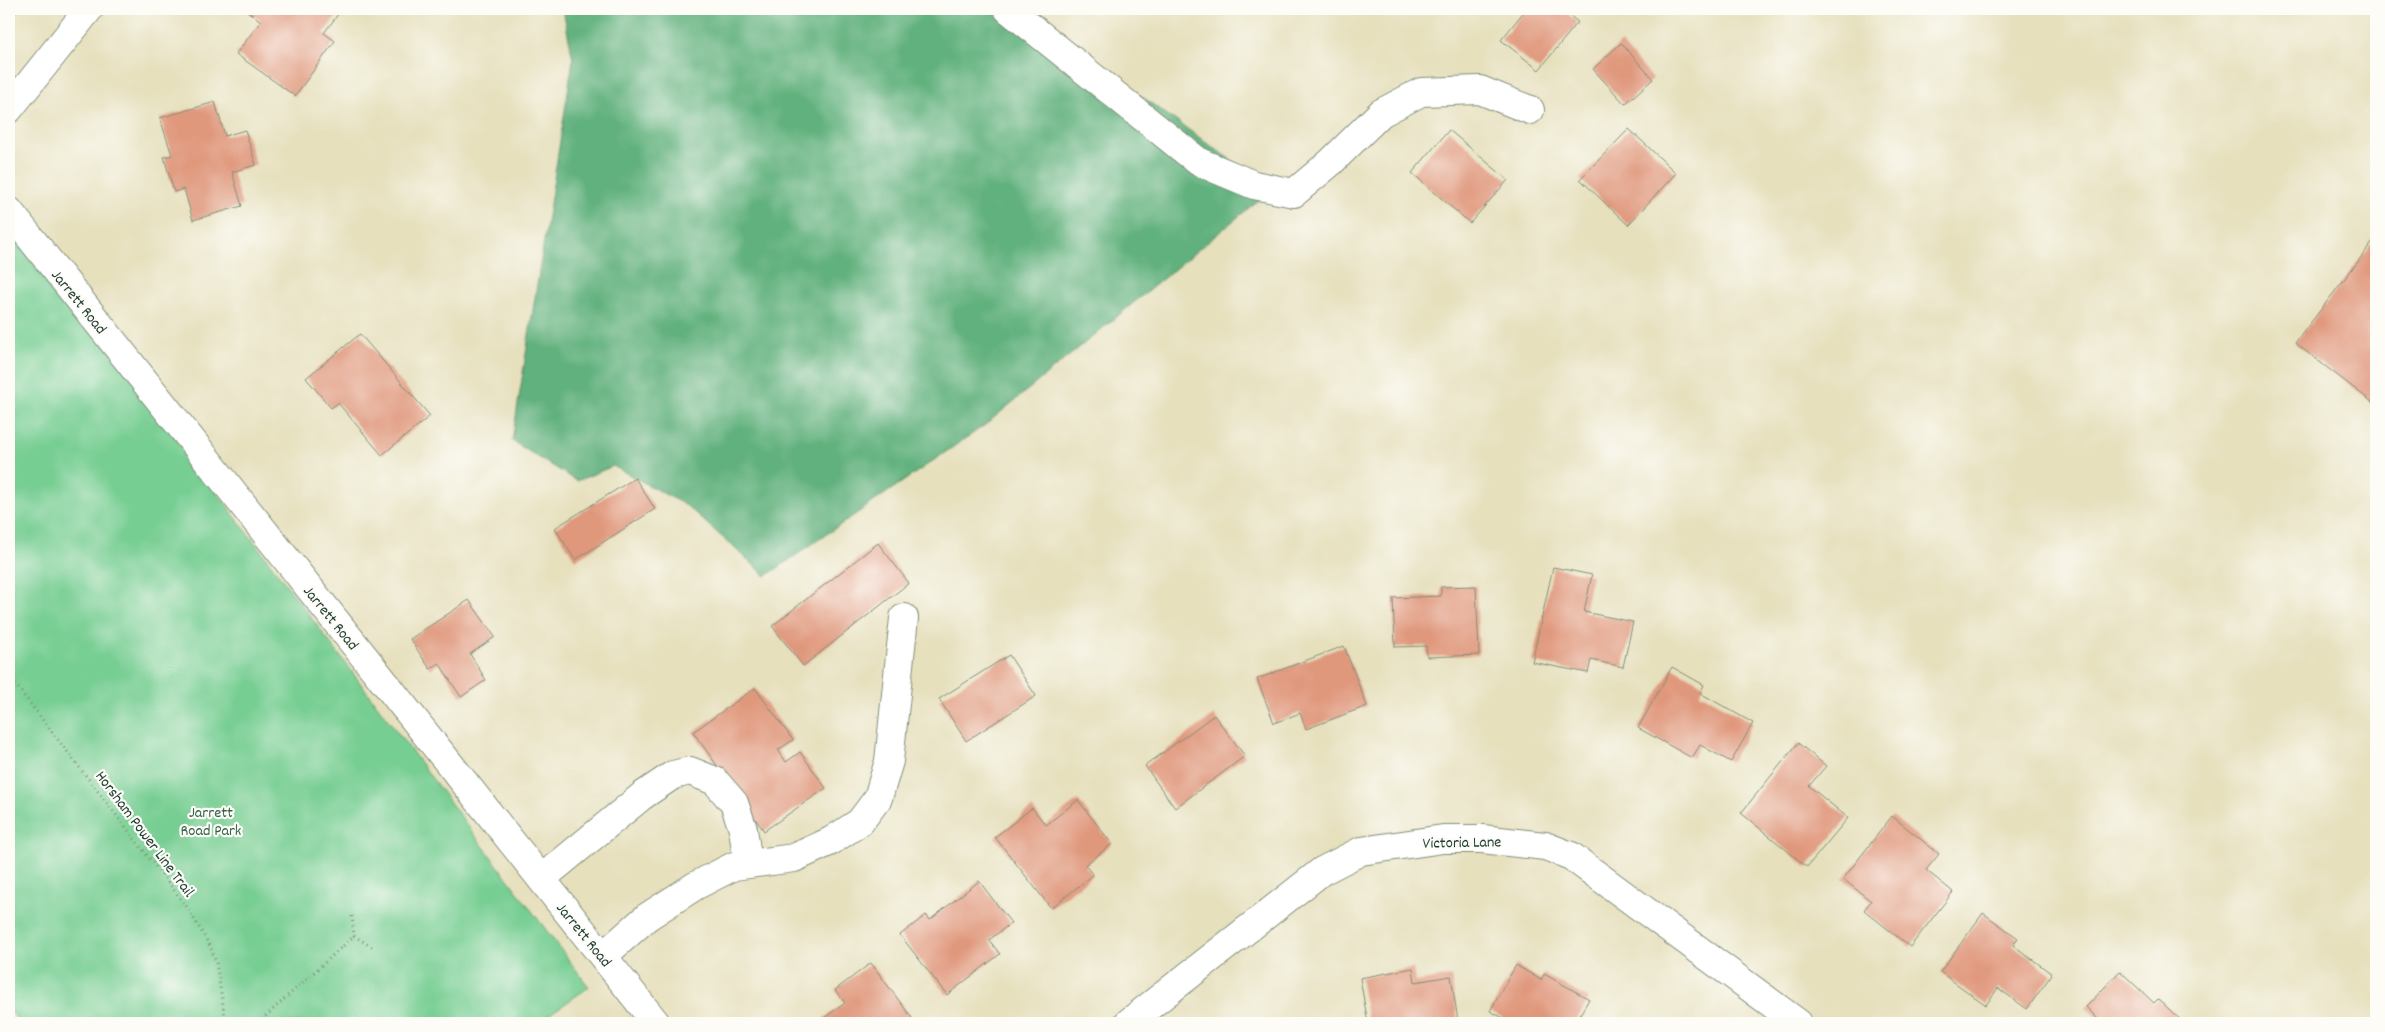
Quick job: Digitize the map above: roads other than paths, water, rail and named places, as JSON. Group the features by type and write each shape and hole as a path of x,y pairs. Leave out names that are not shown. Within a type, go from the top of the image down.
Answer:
{"street":[{"path":"9,109 89,9"},
{"path":"1008,9 1199,162 1254,185 1294,193 1331,162 1381,113 1421,92 1480,90 1530,110"},
{"name":"Jarrett Road","path":"9,212 656,1023"},
{"path":"602,956 647,916 695,886 734,866 794,858 831,841 860,822 878,798 889,760 904,618"},
{"path":"541,879 642,796 673,775 690,771 715,781 734,804 744,829 748,864"},
{"name":"Victoria Lane","path":"1128,1023 1322,871 1361,851 1443,839 1514,841 1545,846 1571,856 1798,1023"}],"park label":[{"name":"Jarrett Road Park","path":"211,820"}]}
